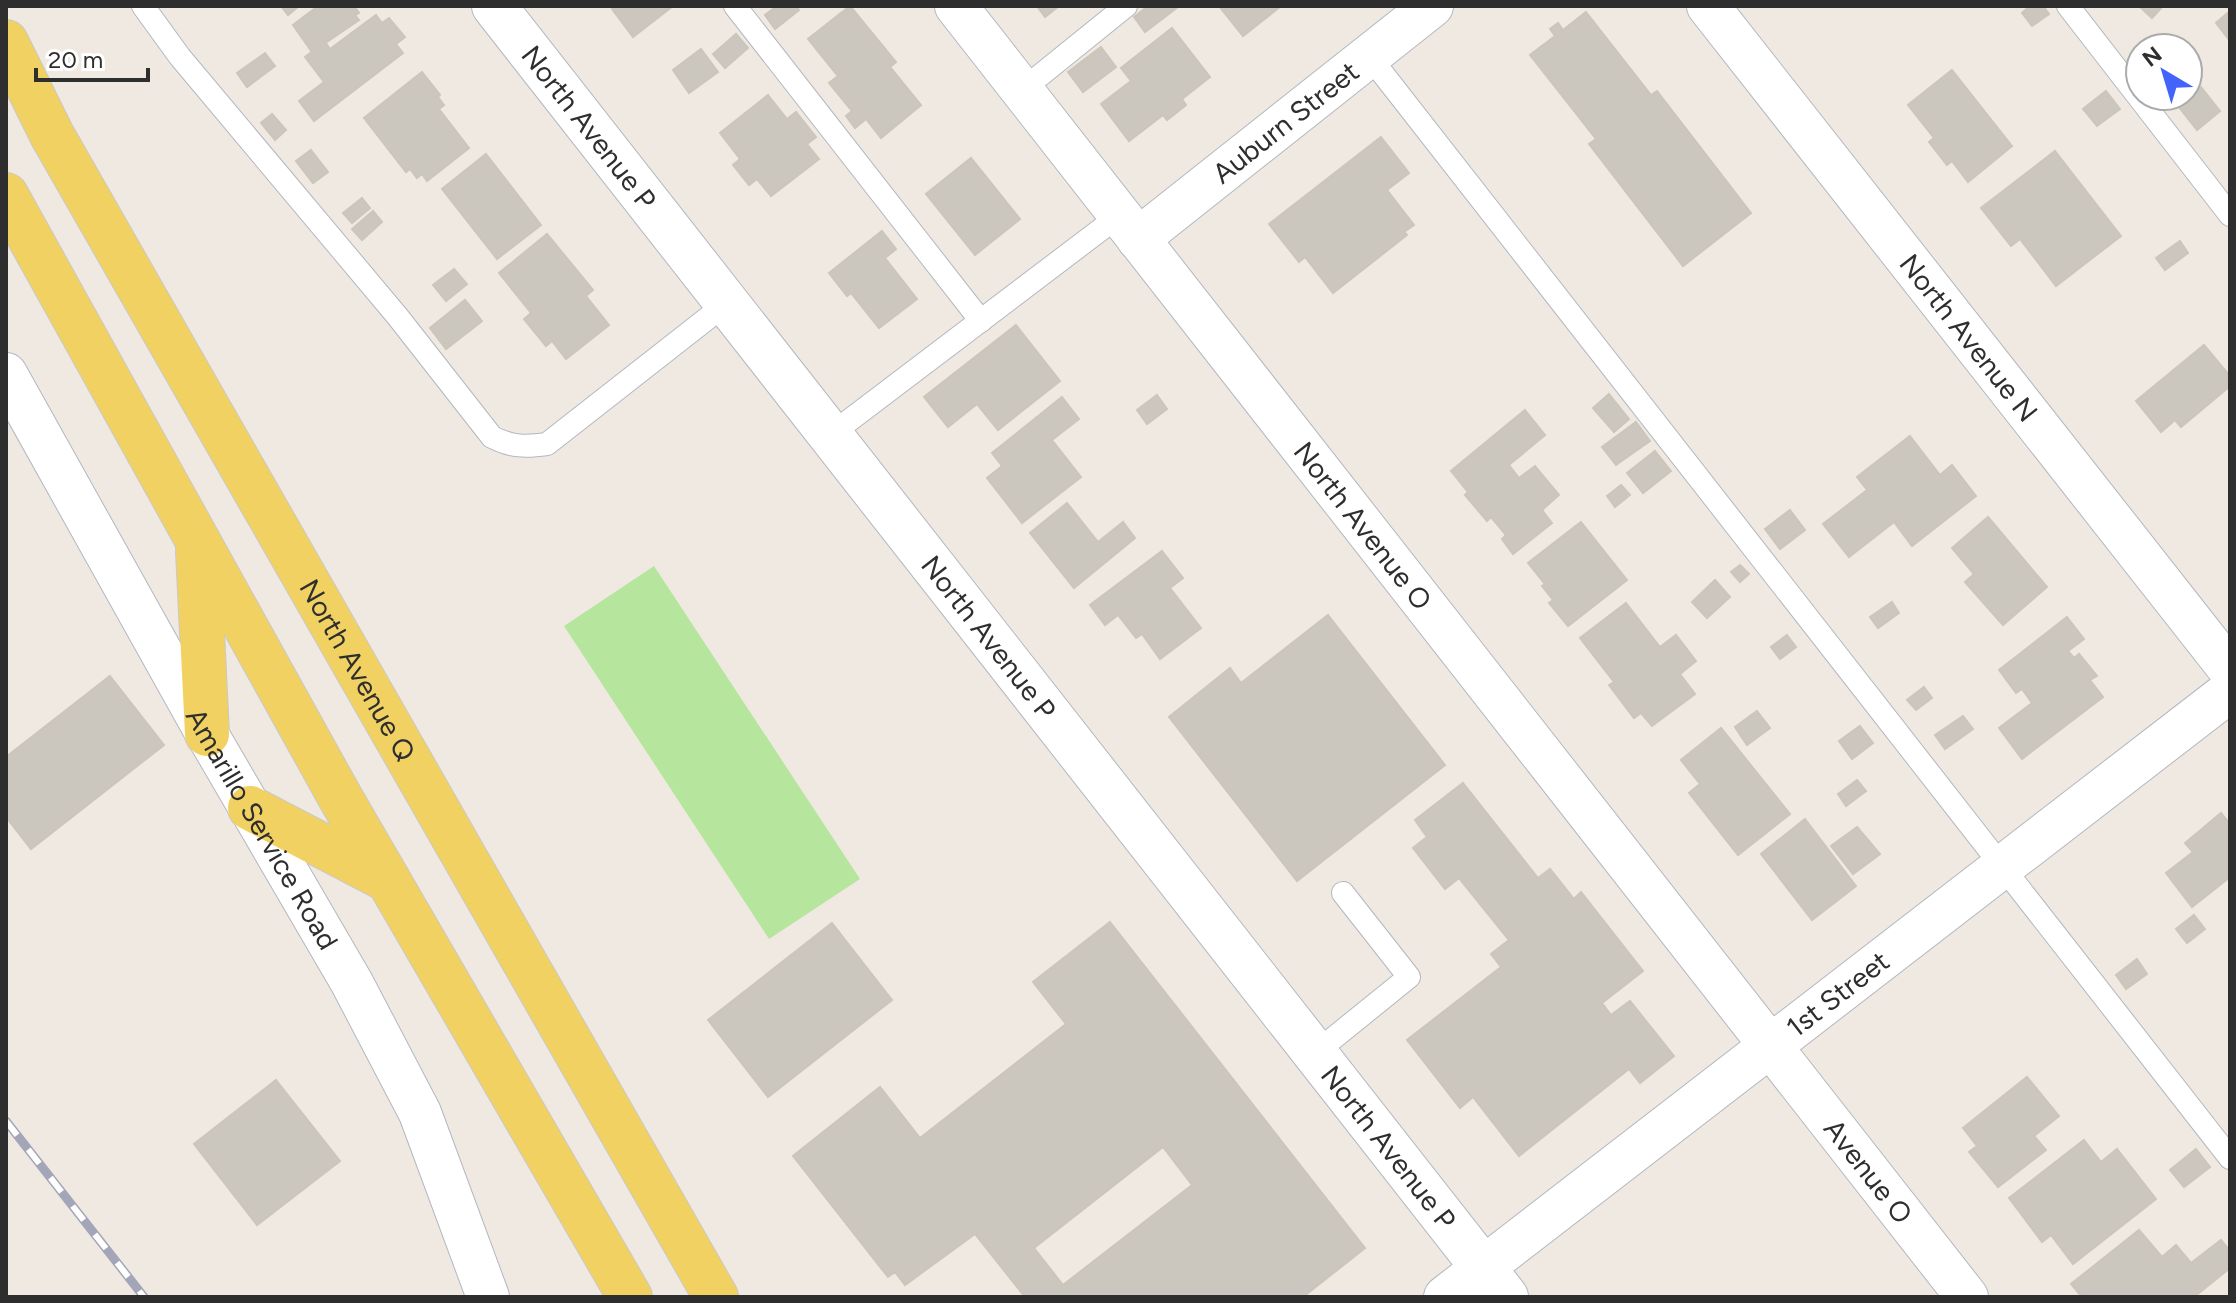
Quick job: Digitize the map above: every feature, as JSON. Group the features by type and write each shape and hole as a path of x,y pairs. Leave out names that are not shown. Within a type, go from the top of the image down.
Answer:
{"main road":[{"name":"North Avenue Q","path":"6,42 52,135 716,1297"},
{"path":"6,195 388,880 630,1297"},
{"path":"197,540 207,734"},
{"path":"250,808 388,880"}],"street":[{"name":"North Avenue P","path":"494,6 1495,1282"},
{"name":"North Avenue O","path":"956,6 1772,1045"},
{"name":"Auburn Street","path":"1129,227 1369,56 1432,6"},
{"name":"North Avenue N","path":"1708,6 2230,670"},
{"name":"Amarillo Service Road","path":"6,374 207,734 352,983 420,1113 488,1297"},
{"name":"1st Street","path":"1445,1297 1495,1282 1772,1045 2230,691"},
{"name":"Avenue O","path":"1772,1045 1967,1297"}],"lane":[{"path":"143,6 180,57 398,317 492,437 505,444 525,447 547,444 727,303"},
{"path":"735,6 981,321"},
{"path":"1022,90 1126,6"},
{"path":"2068,6 2230,215"},
{"path":"1369,56 2230,1158"},
{"path":"830,435 981,321 1129,227"},
{"path":"1315,1053 1409,977 1343,893"}],"green space":[{"path":"654,566 860,879 769,939 564,626"}],"building":[{"path":"281,6 299,6 288,15"},
{"path":"318,6 354,6 359,20 312,52 293,25"},
{"path":"616,6 673,6 633,37 612,9"},
{"path":"777,6 796,6 799,10 775,29 765,15"},
{"path":"850,6 896,62 890,67 921,105 881,138 866,119 855,128 846,116 852,111 829,83 838,76 808,39"},
{"path":"1037,6 1059,6 1045,17"},
{"path":"1148,6 1178,7 1145,32 1134,17"},
{"path":"1219,6 1281,6 1243,36"},
{"path":"2030,6 2043,6 2049,14 2032,26 2022,13"},
{"path":"2139,6 2160,6 2162,7 2152,18"},
{"path":"2230,11 2230,41 2216,23"},
{"path":"1586,12 1651,95 1657,91 1751,213 1683,266 1589,144 1596,139 1530,55 1555,36 1550,29 1558,23 1563,30"},
{"path":"376,15 382,23 389,18 405,37 396,44 403,53 314,121 299,101 324,82 305,57 325,42 330,49"},
{"path":"1172,28 1210,77 1182,99 1186,105 1167,120 1163,115 1129,141 1101,104 1131,81 1121,68"},
{"path":"736,34 748,48 725,68 713,54"},
{"path":"1101,47 1116,67 1083,92 1068,72"},
{"path":"701,49 718,72 689,93 673,70"},
{"path":"265,53 275,66 247,87 237,73"},
{"path":"1952,70 2012,146 1968,182 1952,161 1947,165 1929,142 1934,138 1908,105"},
{"path":"422,72 440,95 438,97 444,105 439,109 469,148 427,181 422,174 417,178 410,169 406,172 364,118"},
{"path":"2106,91 2120,109 2097,126 2083,109"},
{"path":"2204,91 2220,111 2197,130 2183,112 2204,112"},
{"path":"768,95 787,119 796,112 816,137 807,144 819,159 771,196 757,179 749,185 733,165 740,159 720,133"},
{"path":"272,114 286,130 275,140 261,123"},
{"path":"1381,137 1409,173 1387,190 1414,225 1404,232 1407,235 1333,293 1305,257 1299,262 1269,224"},
{"path":"311,150 328,172 313,183 296,161"},
{"path":"2055,151 2121,236 2056,286 2020,239 2011,246 1981,208"},
{"path":"486,154 541,225 497,259 442,189"},
{"path":"971,158 1020,219 975,255 926,194"},
{"path":"362,198 370,208 352,223 343,213"},
{"path":"373,211 382,222 362,240 352,229"},
{"path":"882,231 896,249 885,258 917,299 879,328 851,293 847,296 829,273"},
{"path":"547,234 593,290 586,296 609,325 566,359 552,341 546,346 524,319 531,313 499,273"},
{"path":"2180,241 2188,253 2165,270 2156,258"},
{"path":"454,269 467,284 446,301 433,285"},
{"path":"465,300 482,321 446,349 430,328"},
{"path":"1016,325 1060,381 998,430 977,404 948,427 924,397"},
{"path":"2204,345 2230,376 2230,386 2181,427 2175,420 2161,432 2136,401"},
{"path":"1609,394 1629,419 1614,432 1593,408"},
{"path":"1157,395 1167,409 1147,424 1137,410"},
{"path":"1062,397 1079,419 1052,440 1081,477 1022,523 987,478 1002,466 992,453"},
{"path":"1525,410 1545,435 1509,465 1519,478 1535,466 1559,495 1542,510 1552,523 1513,554 1502,539 1506,535 1491,517 1487,521 1465,495 1468,492 1451,471"},
{"path":"1636,422 1650,441 1616,465 1602,447"},
{"path":"1910,436 1940,475 1952,465 1976,496 1912,546 1894,522 1849,557 1823,524 1867,490 1857,477"},
{"path":"1655,451 1671,471 1643,493 1627,473"},
{"path":"1621,485 1630,495 1615,507 1607,496"},
{"path":"1067,503 1098,542 1123,522 1135,538 1074,588 1030,533"},
{"path":"1790,510 1805,530 1780,549 1765,529"},
{"path":"1988,517 2047,587 2003,625 1965,582 1974,574 1952,548"},
{"path":"1581,522 1627,580 1568,626 1549,603 1553,600 1542,586 1545,584 1528,563"},
{"path":"1162,551 1183,578 1170,588 1201,628 1160,659 1142,634 1136,638 1118,615 1105,625 1090,605"},
{"path":"1740,565 1749,574 1740,582 1731,572"},
{"path":"1715,580 1730,597 1707,618 1692,602"},
{"path":"1892,602 1899,613 1878,628 1870,617"},
{"path":"1626,603 1660,647 1676,635 1696,661 1680,674 1695,694 1652,726 1641,713 1634,718 1609,685 1614,682 1580,638"},
{"path":"1328,615 1445,765 1297,881 1169,717 1230,668 1241,683"},
{"path":"2067,617 2084,639 2068,651 2074,658 2079,654 2097,676 2090,680 2103,697 2022,759 1999,728 2032,703 2022,689 2016,693 1999,670"},
{"path":"1787,635 1796,647 1780,659 1771,647"},
{"path":"110,676 164,745 31,849 6,817 6,757"},
{"path":"1924,687 1932,698 1916,710 1907,700"},
{"path":"1757,711 1770,728 1747,745 1735,727"},
{"path":"1963,716 1973,729 1945,749 1935,735"},
{"path":"1860,726 1873,743 1852,759 1839,741"},
{"path":"1721,728 1790,814 1738,855 1689,793 1700,784 1681,760"},
{"path":"1857,780 1866,791 1846,806 1838,794"},
{"path":"1463,783 1538,878 1550,869 1574,899 1581,892 1643,971 1602,1003 1611,1015 1630,1001 1674,1056 1640,1083 1629,1069 1519,1156 1473,1097 1460,1108 1407,1040 1501,967 1491,954 1509,940 1459,878 1445,889 1413,848 1427,837 1415,820"},
{"path":"2221,813 2230,824 2230,877 2192,907 2166,873 2193,852 2185,843"},
{"path":"1805,819 1856,886 1812,920 1761,854"},
{"path":"1857,827 1880,854 1853,874 1831,846"},
{"path":"2194,915 2205,929 2187,943 2176,929"},
{"path":"1110,922 1365,1248 1303,1297 1025,1297 975,1234 905,1285 895,1272 888,1277 793,1156 880,1087 920,1138 1066,1024 1033,982","holes":["1163,1147 1192,1185 1063,1285 1034,1248"]},
{"path":"832,923 892,1000 768,1097 708,1020"},
{"path":"2137,959 2147,974 2126,989 2116,975"},
{"path":"2027,1077 2059,1116 2034,1136 2046,1150 1998,1187 1969,1152 1977,1146 1963,1128"},
{"path":"276,1080 340,1161 257,1225 194,1144"},
{"path":"2084,1140 2101,1162 2117,1149 2156,1199 2073,1264 2051,1235 2042,1242 2009,1198"},
{"path":"2196,1149 2210,1167 2184,1187 2170,1170"},
{"path":"2139,1230 2162,1257 2176,1245 2191,1263 2221,1240 2230,1251 2230,1268 2194,1297 2082,1297 2071,1284"}],"railway":[{"path":"6,1121 144,1297"}]}
